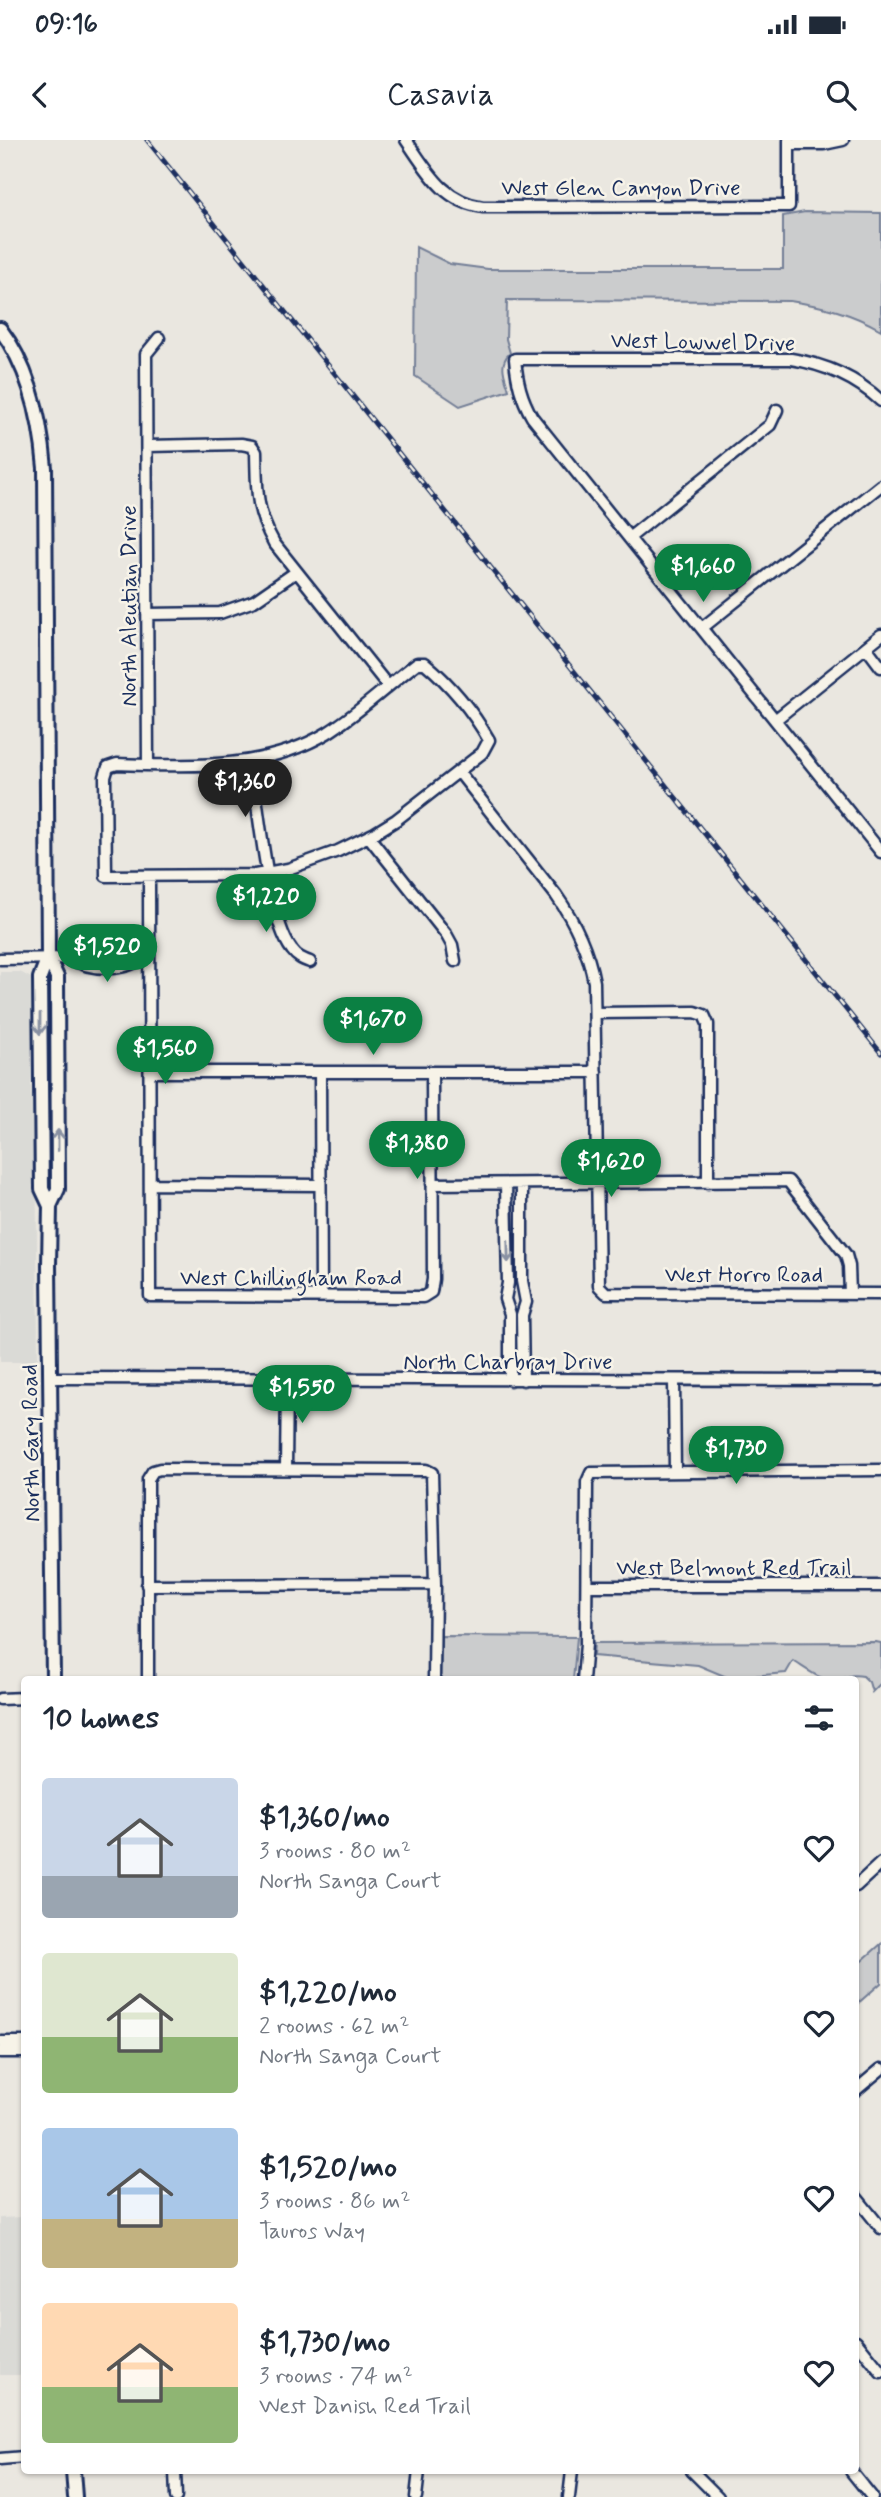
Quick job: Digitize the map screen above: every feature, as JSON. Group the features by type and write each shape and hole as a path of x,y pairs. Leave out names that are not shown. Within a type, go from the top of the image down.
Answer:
{"main road":[{"name":"North Gary Road","path":"0,329 9,341 34,401 43,437 44,458 48,957 57,977 58,1189 50,1206 53,1676"},
{"path":"73,2474 75,2497"}],"street":[{"name":"West Glen Canyon Drive","path":"405,140 438,186 464,204 483,207 789,206 789,142"},
{"path":"789,142 824,144 843,140"},
{"name":"North Aleutian Drive","path":"148,765 146,354 159,338"},
{"name":"West Lowwel Drive","path":"629,538 532,417 522,400 515,359 791,359 809,362 844,376 870,391 881,401"},
{"path":"777,410 770,425 629,538 881,852"},
{"path":"147,446 252,446 256,452 257,495 262,521 274,543 388,686"},
{"path":"702,628 881,485"},
{"path":"148,614 220,613 254,601 296,572"},
{"path":"775,720 881,635"},
{"path":"866,647 881,667"},
{"path":"417,663 425,663 455,694 489,740 482,752 459,772 396,820 369,836 314,860 269,873 106,876 105,777 108,767 117,764 223,765 251,761 305,744 327,733 388,686 417,663"},
{"path":"251,761 280,926 291,949 300,958 310,962"},
{"path":"459,772 568,912 590,960 595,1013 597,1184"},
{"path":"369,836 446,934 452,945 455,961"},
{"path":"149,877 146,957 150,1184 320,1185"},
{"path":"70,958 80,952 104,947 146,957"},
{"path":"111,966 114,956 112,949"},
{"path":"0,958 70,958 79,964 104,969 134,964 146,957"},
{"path":"595,1013 695,1012 704,1015 708,1024 708,1183"},
{"path":"150,1072 596,1072"},
{"path":"320,1072 321,1296"},
{"path":"432,1072 432,1184 788,1181 846,1255 850,1294"},
{"name":"West Chillingham Road","path":"150,1184 150,1296 423,1297 431,1292 433,1279 432,1184"},
{"path":"506,1184 508,1283 505,1299 510,1314 510,1380"},
{"path":"522,1184 522,1281 526,1303 523,1315 523,1380"},
{"name":"West Horro Road","path":"597,1184 598,1280 599,1286 606,1293 881,1294"},
{"path":"506,1290 513,1286 524,1288"},
{"name":"North Charbray Drive","path":"51,1378 881,1380"},
{"path":"286,1380 286,1469"},
{"path":"674,1380 675,1471"},
{"path":"148,1676 148,1479 153,1471 160,1469 426,1470 432,1473 434,1676"},
{"path":"583,1676 587,1482 591,1473 881,1470"},
{"path":"147,1585 435,1584"},
{"name":"West Belmont Red Trail","path":"587,1586 881,1586"},
{"path":"0,1699 21,1698"},
{"path":"859,1883 881,1863"},
{"path":"0,2042 21,2042"},
{"path":"0,2052 21,2052"},
{"path":"859,2087 881,2069"},
{"path":"859,2201 881,2228"},
{"path":"859,2345 877,2360 881,2372"},
{"path":"0,2459 21,2457"},
{"path":"175,2474 176,2497"},
{"path":"416,2497 419,2474"},
{"path":"569,2497 572,2474"},
{"path":"695,2474 718,2497"},
{"path":"854,2474 873,2497"}],"shaded area":[{"path":"805,212 881,213 881,330 837,311 790,301 507,300 506,339 510,353 503,366 509,390 460,406 415,376 416,247 450,264 488,269 783,269 783,216"},
{"path":"0,972 20,972 33,979 34,983 31,1093 36,1127 38,1362 0,1362"},
{"path":"441,1636 577,1637 573,1676 440,1676"},
{"path":"876,1642 881,1643 881,1683 872,1692 869,1682 863,1676 818,1676 793,1661 786,1673 724,1676 698,1665 593,1656 594,1643"},
{"path":"881,1944 881,1983 859,2002 859,1963"},
{"path":"21,2217 21,2375 0,2375 0,2218"}],"railway":[{"path":"147,140 881,1053"}]}
